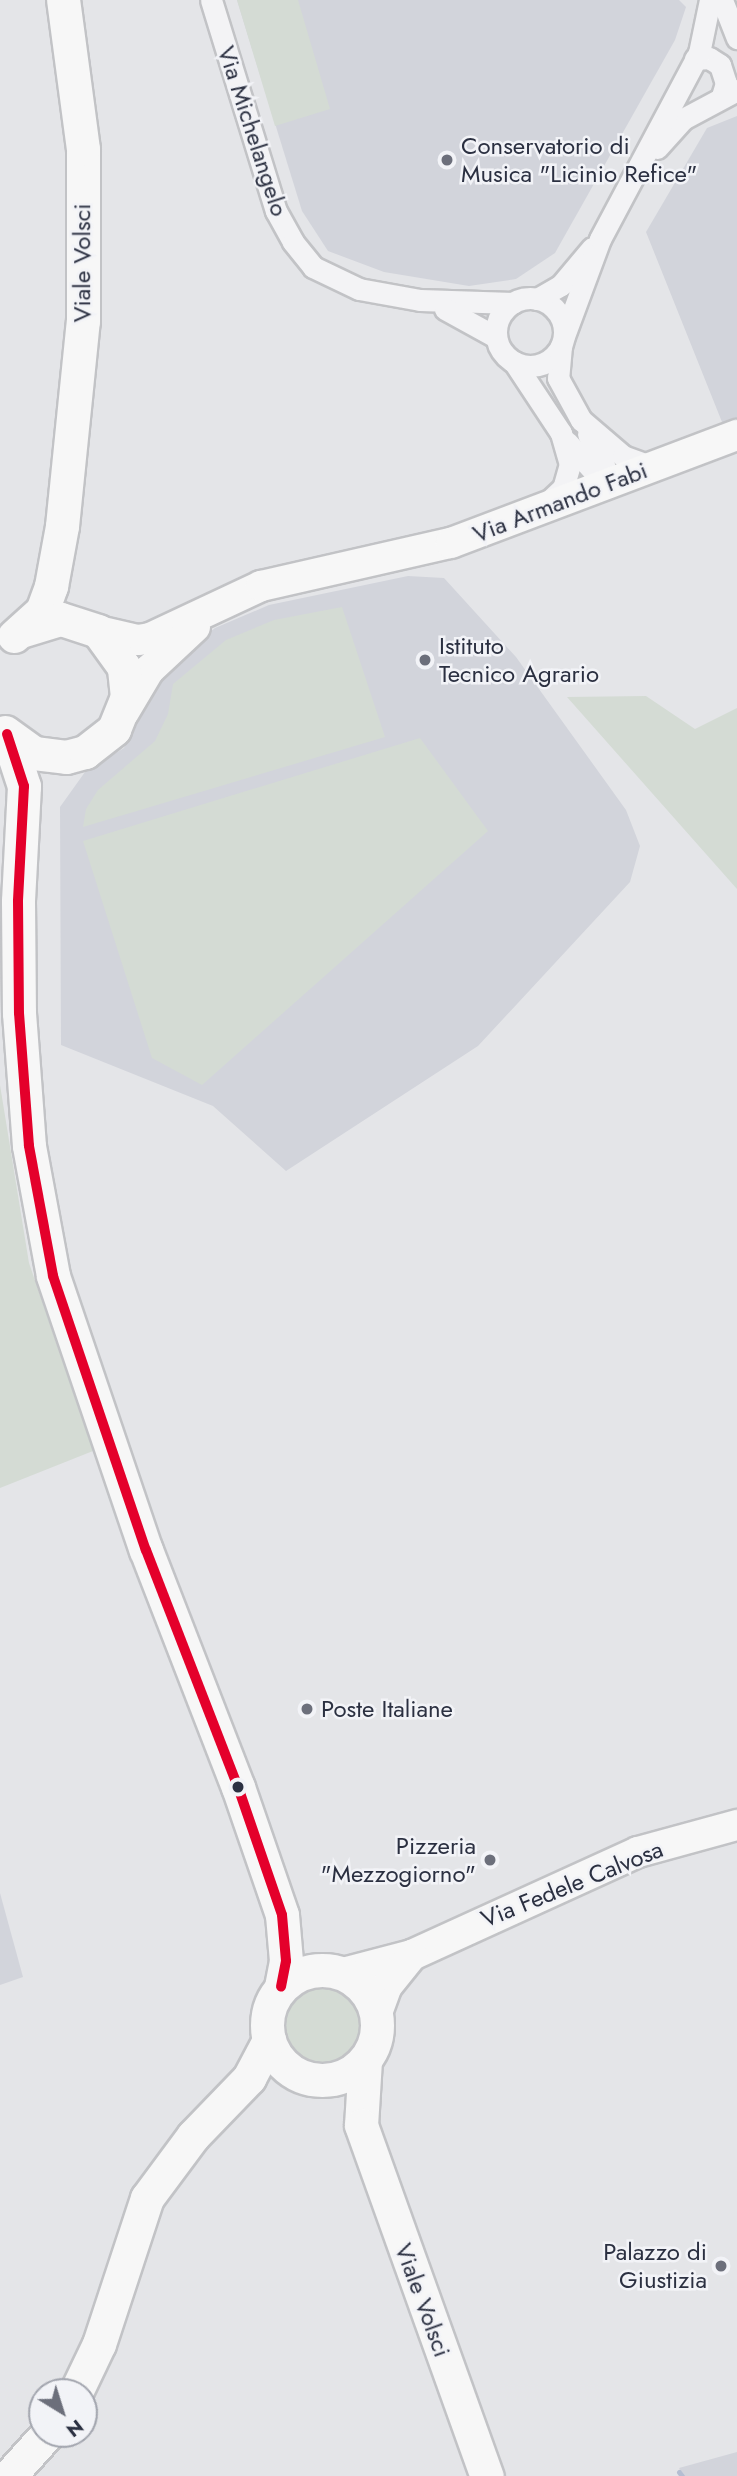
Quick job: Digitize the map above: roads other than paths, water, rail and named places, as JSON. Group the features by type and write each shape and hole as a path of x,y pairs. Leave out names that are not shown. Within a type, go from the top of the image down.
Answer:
{"main road":[{"name":"Viale Volsci","path":"7,644 42,611 62,526 83,321 83,149 63,0"},
{"name":"Viale Volsci","path":"62,526 66,596 87,627 124,667 124,712"},
{"name":"Viale Volsci","path":"7,644 44,621 87,627"},
{"path":"24,821 49,774 66,757 101,743 124,712"},
{"path":"3,730 34,753 66,757"},
{"path":"3,730 20,765 24,821 18,901 19,1013 29,1146 52,1276 146,1550 238,1787 282,1915 286,1961 281,1987 268,2015 269,2040 278,2059 311,2079"},
{"path":"227,2104 263,2085 349,2073 365,2060 375,2042 377,2013 365,1989 336,1971 282,1915"},
{"path":"281,1987 303,1973 336,1971"},
{"path":"83,2378 99,2344 147,2198 193,2136 227,2104 255,2069 269,2040"},
{"name":"Viale Volsci","path":"365,2060 361,2125 487,2476"},
{"name":"Viale Volsci","path":"311,2079 361,2125"},
{"path":"9,2476 34,2448"}],"street":[{"name":"Via Michelangelo","path":"211,0 276,211 293,242 313,267 334,280 420,300 468,318 496,337"},
{"path":"608,487 604,464 558,378 563,340 600,239 695,60 708,26 710,0"},
{"path":"722,0 737,38"},
{"path":"633,180 671,129 729,93 720,65 709,58 695,60"},
{"path":"600,239 561,285 537,299 513,303 499,317 496,337 561,433 608,487"},
{"path":"537,299 554,308 563,340"},
{"name":"Via Michelangelo","path":"420,300 513,303"},
{"path":"514,362 542,365 563,340"},
{"path":"581,420 623,456 654,467"},
{"path":"535,514 567,481 570,464 561,433"},
{"name":"Via Armando Fabi","path":"214,611 261,586 432,549 608,487 737,435"},
{"path":"87,627 138,640 214,611"},
{"path":"124,712 149,670 214,611"},
{"name":"Via Fedele Calvosa","path":"336,1971 412,1955 620,1859 737,1825"},
{"name":"Via Fedele Calvosa","path":"377,2013 387,1986 412,1955"}],"waterway":[{"path":"679,2472 682,2476"}],"place":[{"name":"Conservatorio di Musica \"Licinio Refice\"","path":"447,160"},
{"name":"Istituto Tecnico Agrario","path":"425,660"},
{"name":"Poste Italiane","path":"307,1709"},
{"name":"Pizzeria \"Mezzogiorno\"","path":"490,1860"},
{"name":"Palazzo di Giustizia","path":"721,2266"}]}
